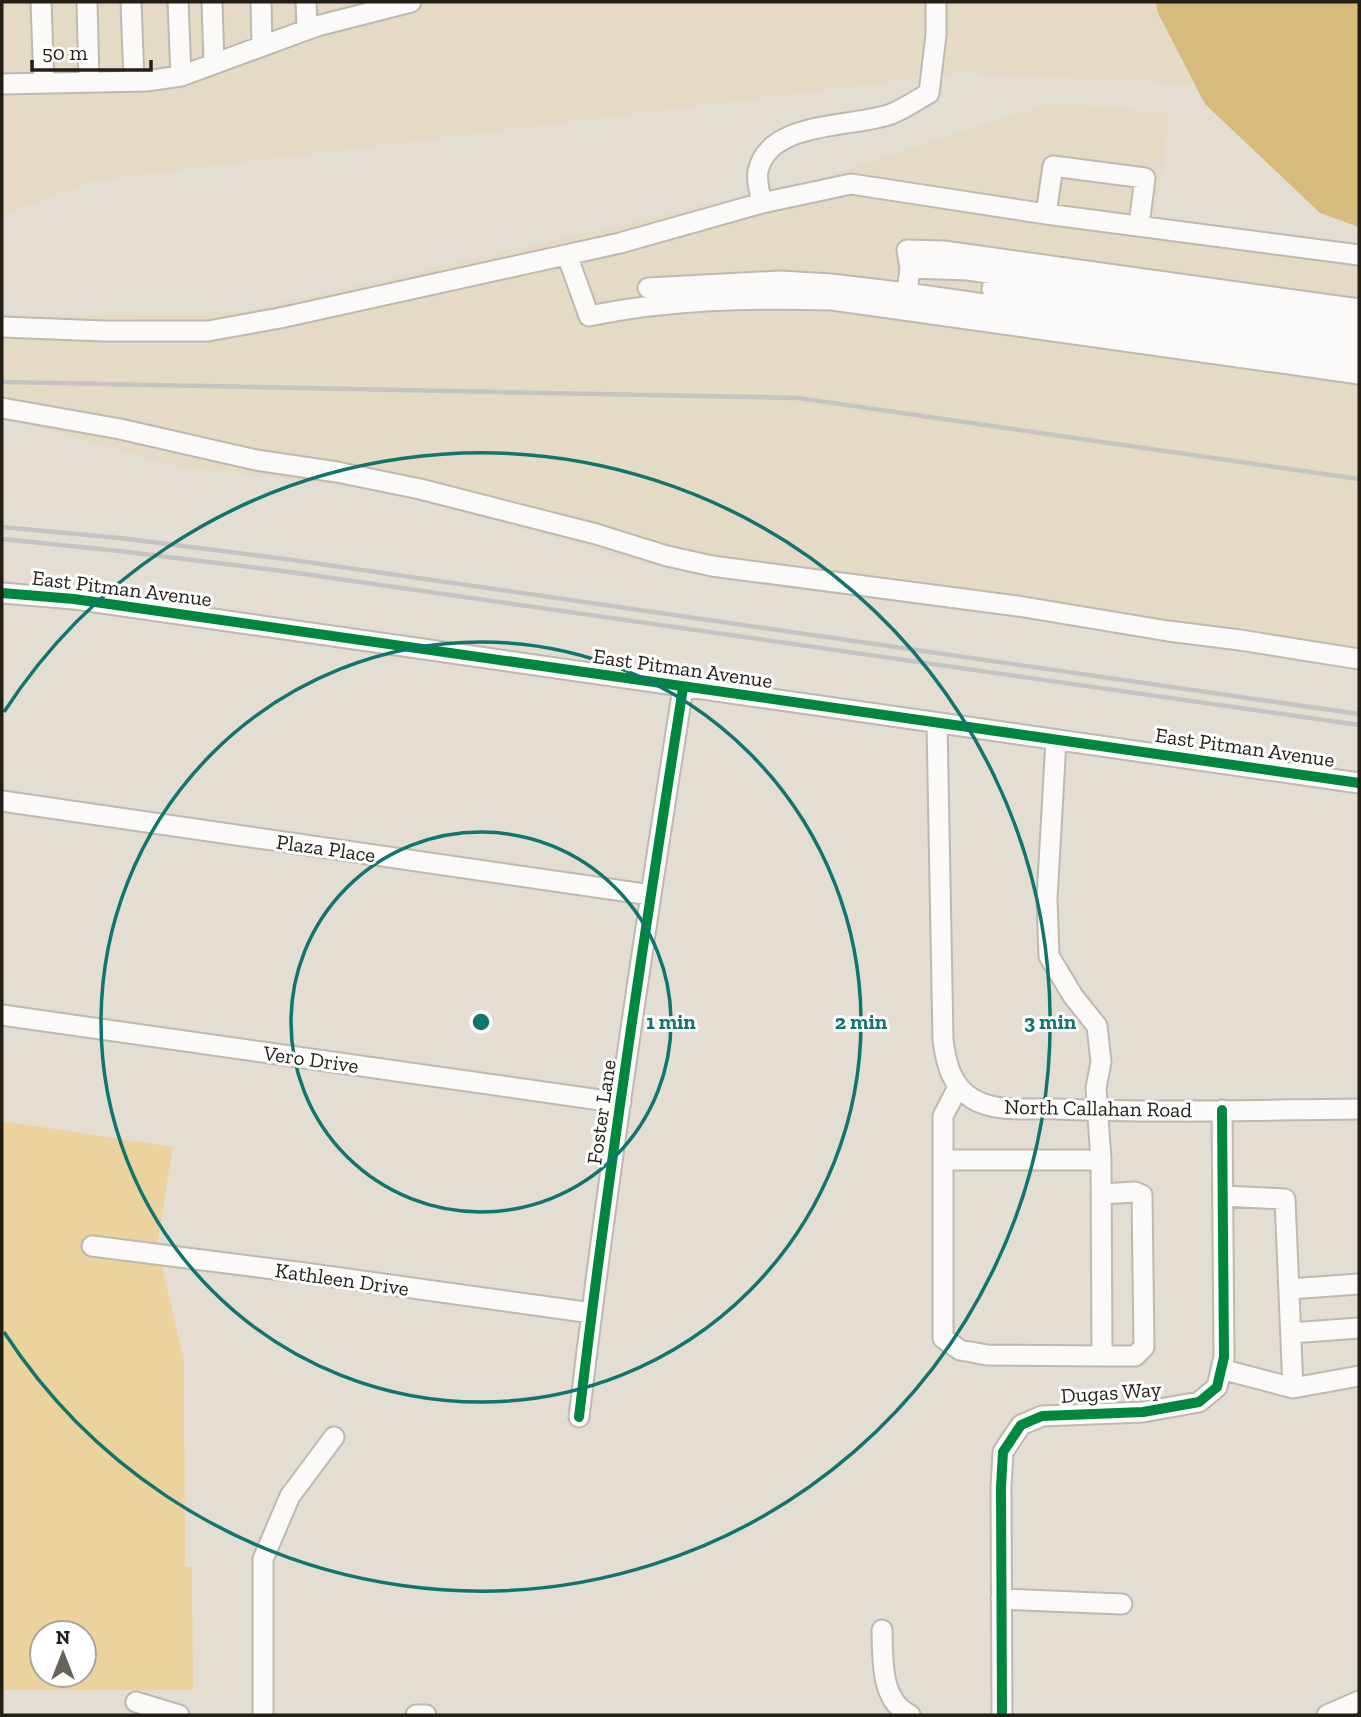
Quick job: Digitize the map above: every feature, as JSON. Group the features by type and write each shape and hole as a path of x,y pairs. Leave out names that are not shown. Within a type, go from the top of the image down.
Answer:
{"street":[{"path":"41,2 44,83"},
{"path":"87,2 89,82"},
{"path":"131,2 134,81"},
{"path":"178,2 181,76"},
{"path":"212,2 214,64"},
{"path":"261,2 262,45"},
{"path":"306,2 307,29"},
{"path":"760,194 758,171 775,144 792,134 891,114 929,93 936,35 936,2"},
{"path":"2,84 134,81 181,76 307,29 353,8 402,3"},
{"path":"1045,214 1053,166 1146,178 1139,225"},
{"path":"2,327 208,331 280,318 620,243 760,194 850,184 1045,214 1359,255"},
{"path":"907,293 910,268 907,250 944,251 1359,309"},
{"path":"567,255 589,316 638,306 688,302 760,298 832,300 1359,374"},
{"path":"910,268 968,270 1359,328"},
{"path":"996,274 992,289 1359,342"},
{"path":"648,288 780,281 907,293 1359,358"},
{"path":"2,408 120,429 256,460 337,471 712,566 1018,606 1104,622 1359,659"},
{"name":"East Pitman Avenue","path":"2,593 74,599 1359,783"},
{"name":"Foster Lane","path":"579,1417 621,1103 683,688"},
{"path":"937,723 943,1040 946,1059 958,1087 943,1116 943,1338 960,1350 987,1355 1135,1356 1144,1347 1142,1195 1135,1192 1101,1194"},
{"path":"1056,740 1047,899 1049,956 1073,996 1097,1026 1101,1062 1096,1088 1101,1160 1102,1356"},
{"name":"Plaza Place","path":"2,801 651,895"},
{"name":"Vero Drive","path":"2,1015 621,1103"},
{"name":"North Callahan Road","path":"958,1087 974,1100 997,1107 1099,1110 1359,1109"},
{"name":"Dugas Way","path":"1002,1715 1003,1452 1021,1425 1042,1416 1143,1412 1199,1402 1217,1387 1224,1357 1222,1110"},
{"path":"943,1160 1101,1160"},
{"path":"1223,1196 1285,1199 1293,1388"},
{"name":"Kathleen Drive","path":"92,1246 592,1313"},
{"path":"1289,1289 1359,1284"},
{"path":"1291,1333 1359,1328"},
{"path":"1221,1369 1293,1388 1359,1376"},
{"path":"263,1715 262,1559 290,1496 334,1437"},
{"path":"1001,1599 1122,1604"},
{"path":"882,1630 883,1678 897,1709 910,1715 927,1715"},
{"path":"136,1702 178,1715"},
{"path":"416,1715 426,1715"}],"shaded area":[{"path":"2,2 1359,2 1247,86 960,73 91,181 2,216"},
{"path":"1156,2 1359,2 1359,227 1320,213 1205,104 1158,13"},
{"path":"1053,102 1169,114 1155,221 1359,244 1359,667 639,562 397,493 170,465 30,424 2,421 2,317 246,311 816,180"},
{"path":"2,1121 173,1147 157,1244 184,1361 185,1566 192,1567 193,1690 2,1690"}],"railway":[{"path":"2,382 798,398 1359,479"},
{"path":"2,527 120,538 293,560 1359,714"},
{"path":"2,539 290,572 1359,725"}],"cycle path":[{"path":"2,593 74,599 1359,783"},
{"path":"579,1417 602,1234 683,688"},
{"path":"1002,1715 1003,1452 1021,1425 1042,1416 1143,1412 1199,1402 1217,1387 1224,1357 1222,1110"}]}
